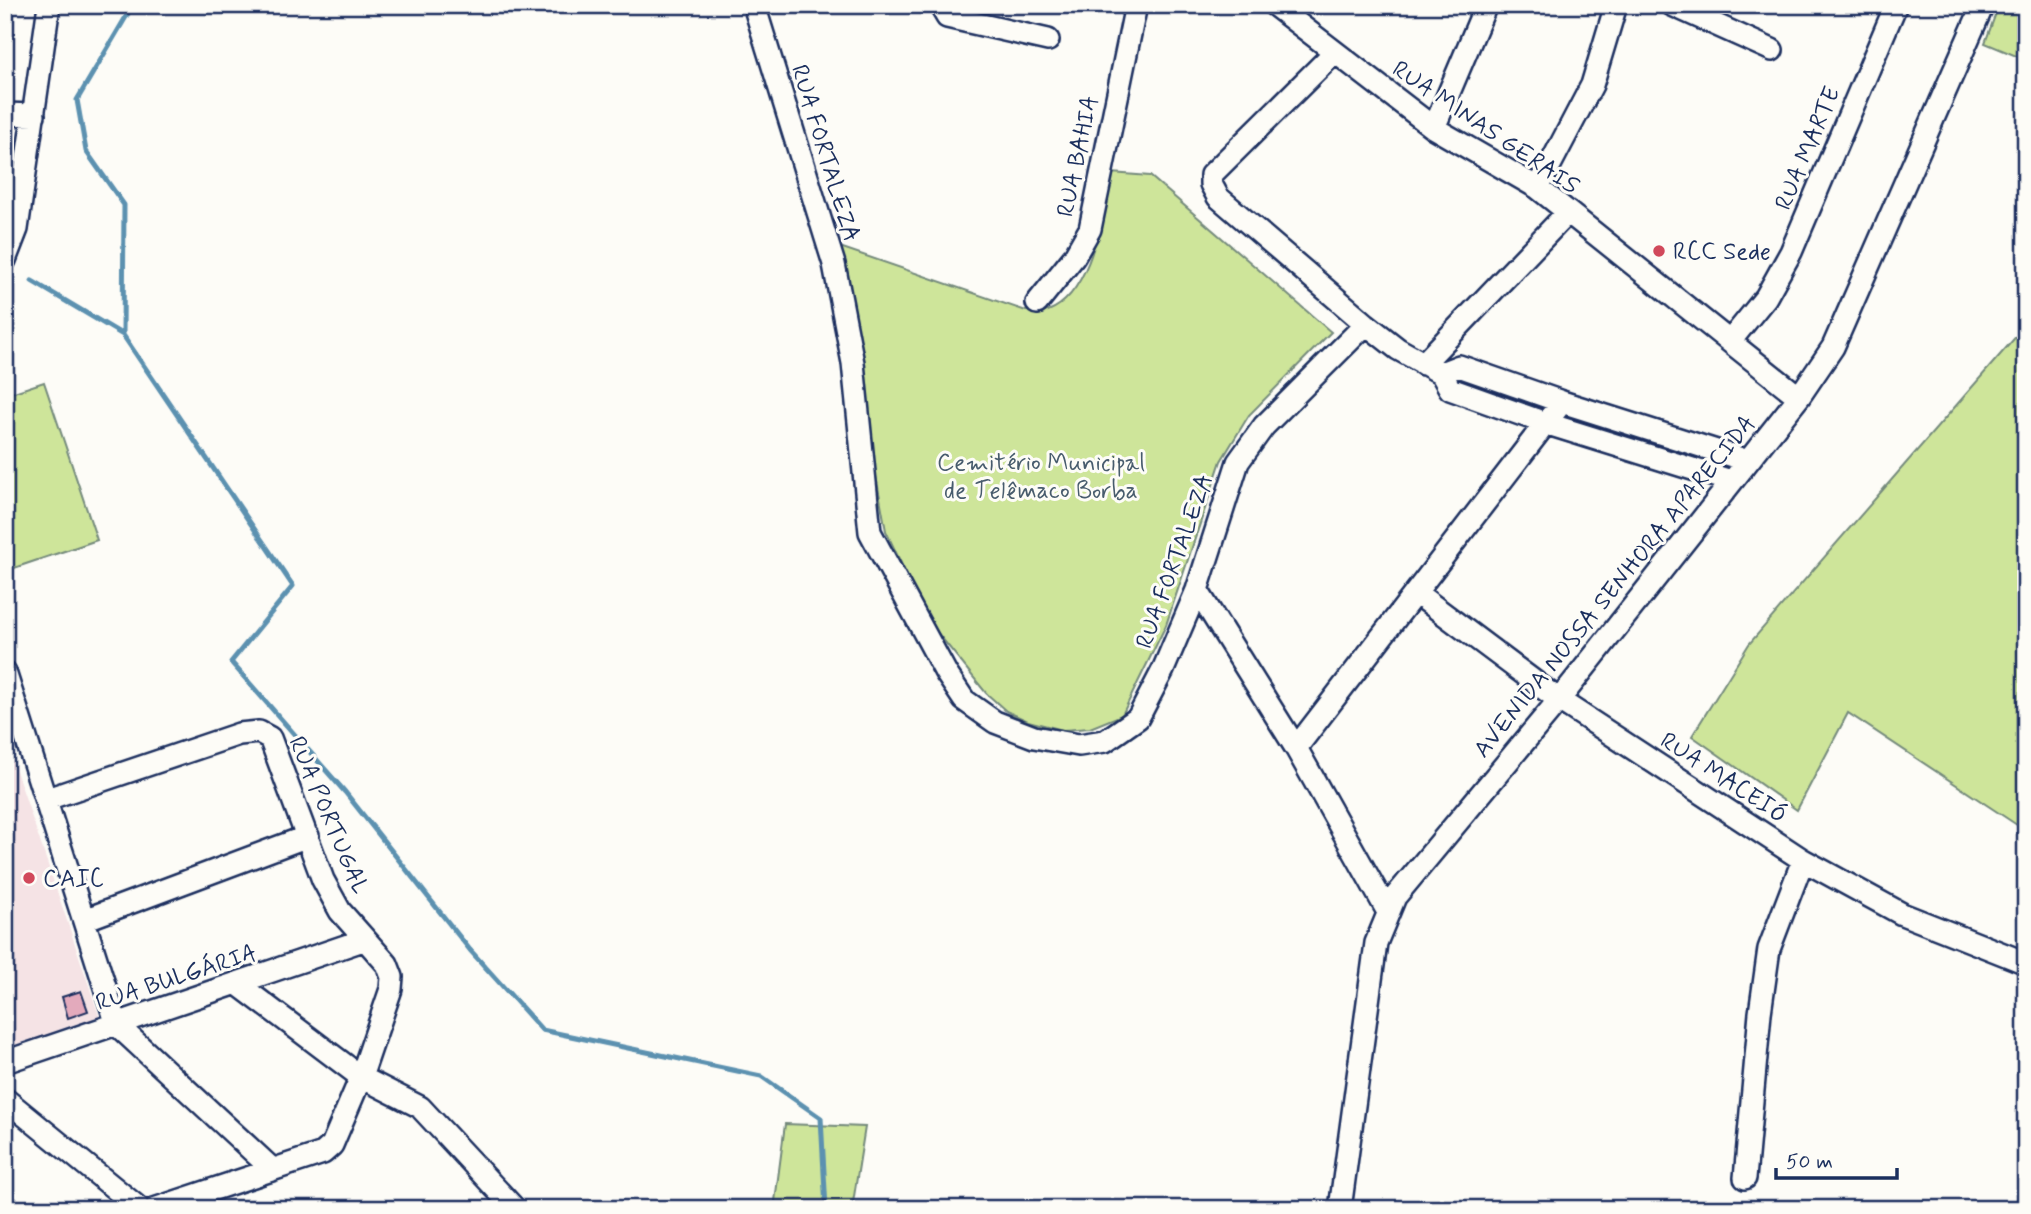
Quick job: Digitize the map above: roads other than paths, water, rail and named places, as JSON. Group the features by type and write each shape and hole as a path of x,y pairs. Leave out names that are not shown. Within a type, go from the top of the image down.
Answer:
{"street":[{"path":"5,260 17,229 48,5"},
{"name":"RUA FORTALEZA","path":"754,5 834,264 853,363 870,532 917,623 964,700 995,722 1034,737 1079,745 1105,741 1138,718 1197,590 1238,462 1265,426 1366,324"},
{"path":"940,5 947,17 1048,40"},
{"name":"RUA BAHIA","path":"1037,303 1074,257 1090,229 1136,5"},
{"name":"RUA MINAS GERAIS","path":"1274,5 1434,128 1538,188 1799,397"},
{"path":"1434,128 1486,5"},
{"path":"1538,188 1592,85 1616,5"},
{"path":"1672,5 1772,50"},
{"name":"RUA MARTE","path":"1731,340 1766,297 1791,251 1896,5"},
{"name":"AVENIDA NOSSA SENHORA APARECIDA","path":"1340,1209 1376,943 1395,897 1559,700 1799,397 1833,347 1983,5"},
{"path":"1334,52 1211,175 1211,184 1218,197 1366,324 1432,368 1447,386 1457,393 1731,481"},
{"path":"5,114 34,115"},
{"path":"1432,368 1567,213"},
{"path":"1432,368 1459,366 1748,461"},
{"path":"1296,748 1548,424 1562,402"},
{"path":"1197,590 1296,748 1388,912"},
{"name":"RUA MACEIÓ","path":"1416,593 1559,700 1803,860 1902,914 2026,963"},
{"path":"5,671 117,1026 272,1169"},
{"name":"RUA PORTUGAL","path":"47,799 239,734 259,732 270,738 323,880 340,911 387,964 392,977 391,989 361,1077 332,1145 323,1153 154,1209"},
{"path":"84,920 308,836"},
{"path":"1745,1178 1760,1013 1769,949 1803,860"},
{"name":"RUA BULGÁRIA","path":"5,1062 239,985 363,940"},
{"path":"239,985 361,1077 421,1107 515,1209"},
{"path":"5,1100 140,1209"}],"waterway":[{"path":"133,5 77,100 86,151 124,205 123,335 293,586 231,662 345,792 470,950 542,1030 761,1076 821,1118 826,1209"},
{"path":"32,281 123,335"}],"place":[{"name":"RCC Sede","path":"1659,251"},
{"name":"CAIC","path":"29,878"}],"park label":[{"name":"Cemitério Municipal de Telêmaco Borba","path":"1041,476"}]}
